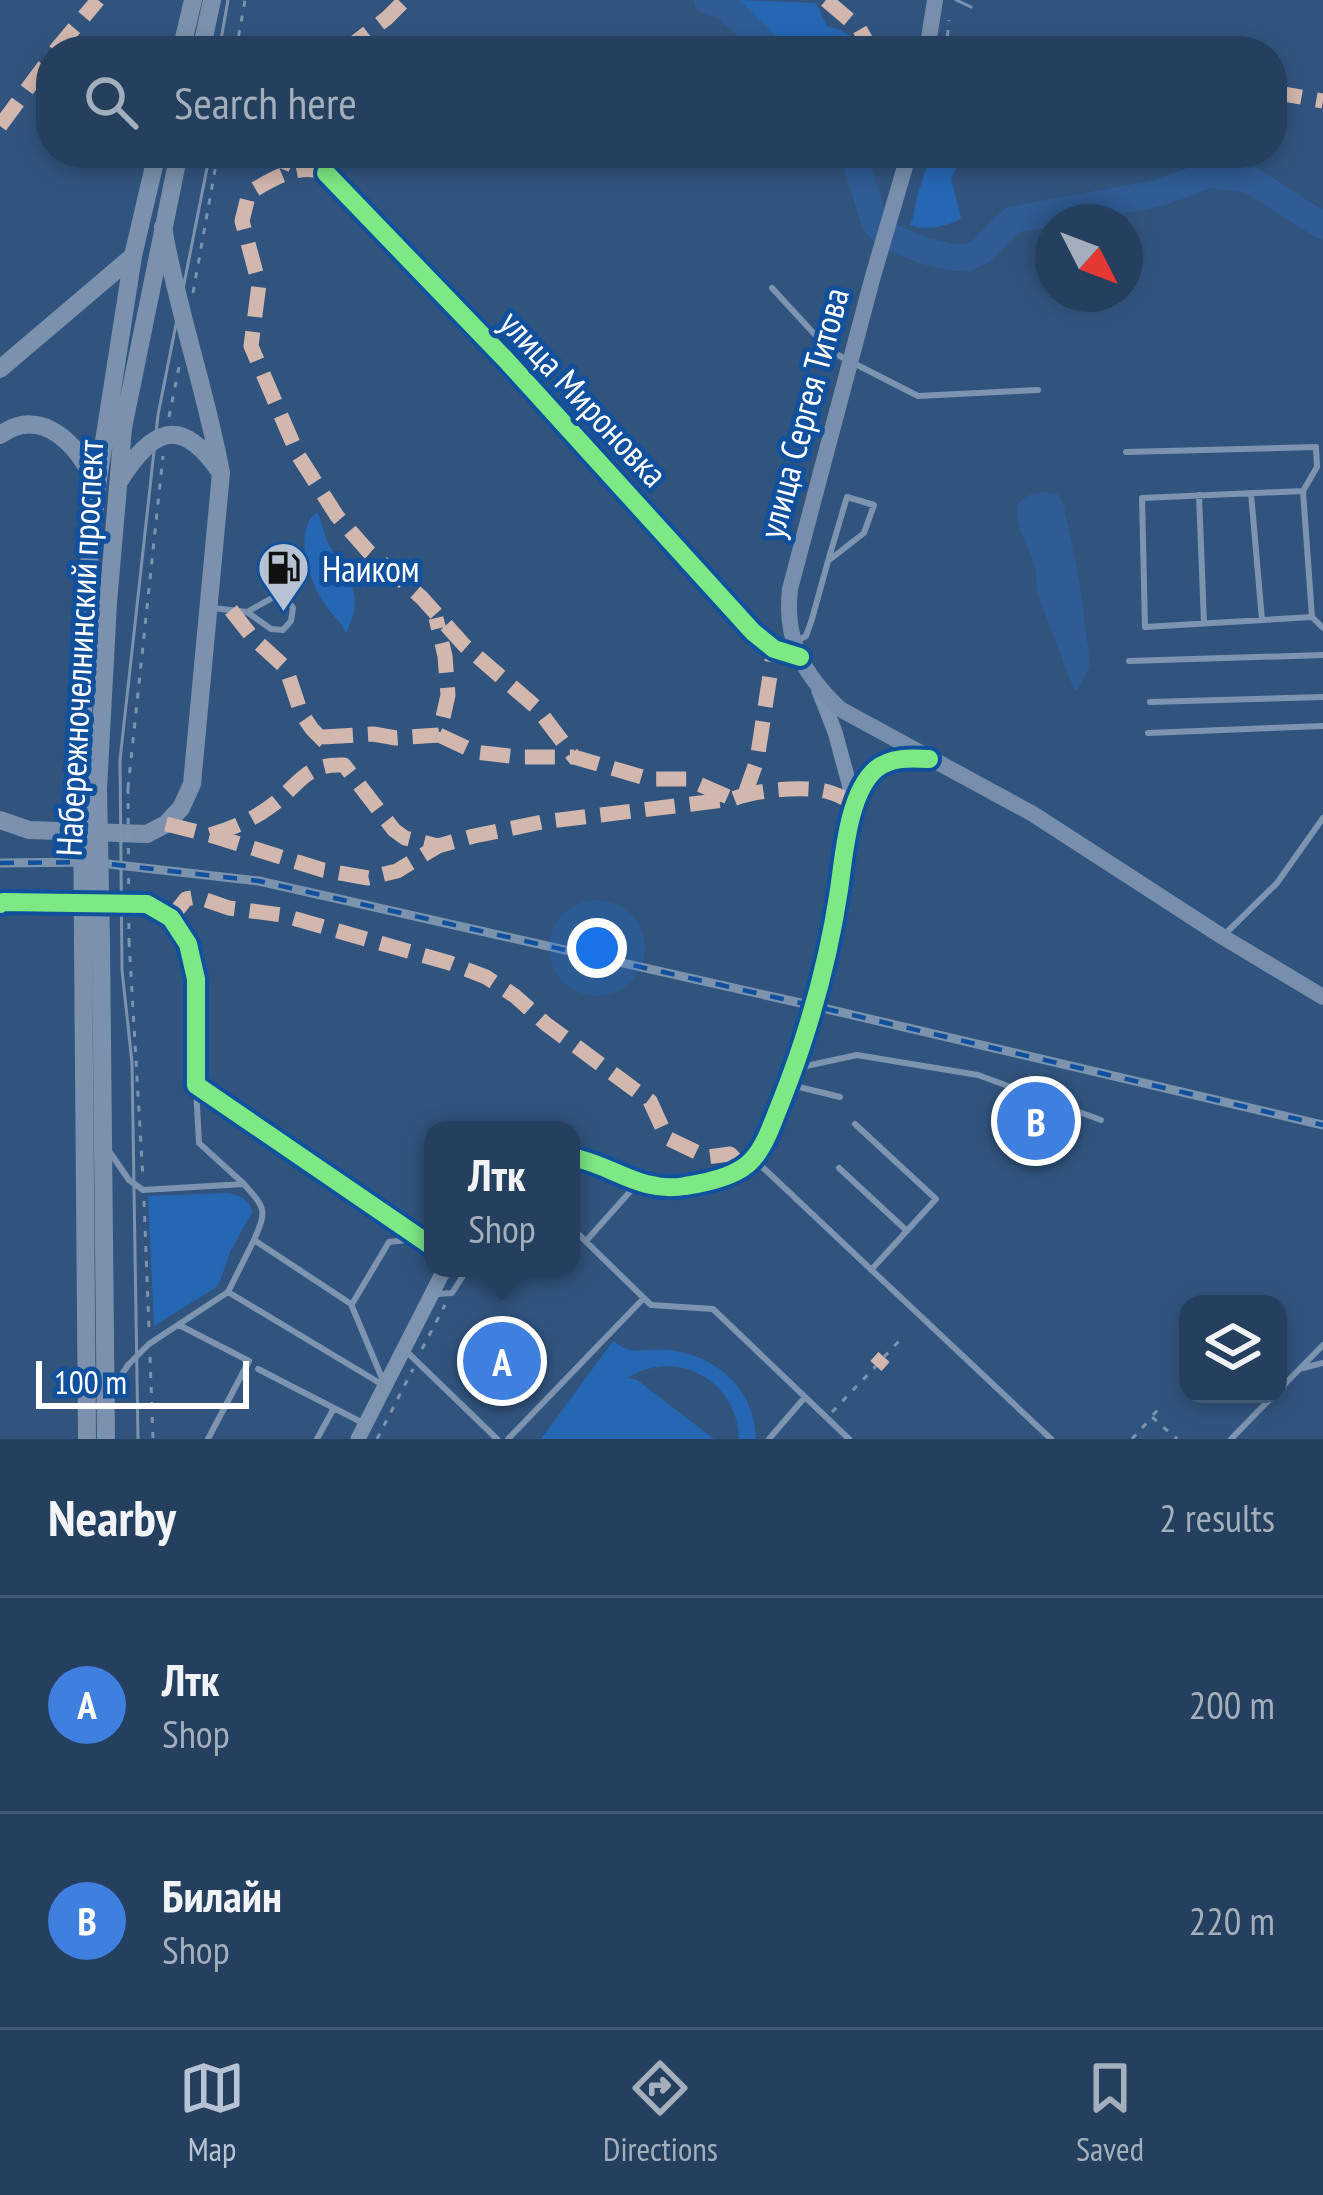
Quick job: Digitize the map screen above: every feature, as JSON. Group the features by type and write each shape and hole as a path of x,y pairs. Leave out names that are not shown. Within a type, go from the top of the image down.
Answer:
{"main road":[{"path":"185,36 193,0"},
{"path":"204,36 212,0"},
{"path":"929,36 935,0"},
{"name":"Набережночелнинский проспект","path":"91,1438 92,942 85,604 97,486 133,256 154,168"},
{"name":"Набережночелнинский проспект","path":"90,789 123,428 175,168"},
{"name":"улица Сергея Титова","path":"817,687 788,625 790,589 905,168"},
{"path":"0,820 29,830 147,834 181,808 192,784 221,473 163,227"},
{"path":"0,369 133,256"},
{"path":"0,435 12,426 42,425 65,438 84,460 97,486"},
{"path":"118,483 135,456 155,437 175,433 205,451 221,473"},
{"path":"817,687 840,709 1033,814 1323,997"},
{"name":"Набережночелнинский проспект","path":"91,1438 106,1399 102,1133 92,942"}],"street":[{"name":"улица Мироновка","path":"326,173 506,360 753,632 774,649 797,650"},
{"path":"580,1160 638,1183 682,1187 743,1167 754,1159 770,1128 830,952 854,802 817,687"},
{"path":"854,802 876,769 896,759 929,759"},
{"path":"0,904 147,904 171,918 188,944 196,979 196,1084 424,1241"},
{"path":"362,1432 440,1277"}],"lane":[{"path":"772,288 830,351 918,396 1038,390"},
{"path":"1126,452 1316,447 1317,467 1304,491 1312,617 1323,628"},
{"path":"1304,491 1142,498 1145,627 1312,617"},
{"path":"1251,493 1262,620"},
{"path":"1199,496 1204,623"},
{"path":"797,650 806,635 827,561 847,497 874,505 863,533 827,561"},
{"path":"209,608 248,612 271,629 283,630 291,622 293,608 286,598 274,597 248,612"},
{"path":"1129,661 1323,655"},
{"path":"1150,702 1323,697"},
{"path":"1148,733 1323,726"},
{"path":"1223,937 1277,883 1323,818"},
{"path":"790,1077 857,1055 978,1075 1101,1120"},
{"path":"790,1077 840,1097"},
{"path":"106,1399 128,1364 149,1344 228,1292 265,1215 244,1184 199,1143 196,1084"},
{"path":"855,1124 936,1199 871,1270"},
{"path":"102,1133 118,1167 143,1190 244,1184"},
{"path":"754,1159 1051,1439"},
{"path":"839,1168 907,1231"},
{"path":"586,1241 638,1183"},
{"path":"580,1235 651,1305 713,1309 849,1439"},
{"path":"254,1240 351,1304 386,1387"},
{"path":"351,1304 389,1242 424,1243"},
{"path":"432,1294 452,1292 462,1277"},
{"path":"228,1292 386,1387"},
{"path":"508,1439 643,1299"},
{"path":"179,1325 249,1361 208,1439"},
{"path":"1287,1381 1323,1345"},
{"path":"405,1350 497,1439"},
{"path":"1299,1369 1323,1363"},
{"path":"258,1369 334,1408 362,1432"},
{"path":"769,1439 805,1397"},
{"path":"1231,1439 1265,1403"},
{"path":"316,1439 334,1408"}],"path":[{"path":"238,36 244,0"},
{"path":"947,36 949,18"},
{"path":"129,941 128,788 165,435 215,168"},
{"path":"884,1358 899,1341"},
{"path":"826,1417 876,1366"},
{"path":"1132,1439 1160,1408"},
{"path":"1152,1417 1175,1439 1185,1430"}],"shaded area":[{"path":"739,0 816,3 827,26 850,36 769,36 746,17"},
{"path":"926,168 956,168 951,178 961,218 936,227 910,225"},
{"path":"1044,492 1059,495 1064,506 1079,579 1089,667 1078,690 1074,690 1036,590 1035,568 1017,515 1017,504"},
{"path":"317,512 354,594 346,633 322,600 306,560 305,532"},
{"path":"228,1193 243,1199 252,1212 220,1281 154,1326 148,1196"},
{"path":"613,1341 634,1351 686,1353 717,1367 749,1405 756,1439 739,1439 736,1418 716,1386 684,1368 665,1366 627,1378 637,1380 714,1439 541,1439"}],"waterway":[{"path":"707,0 728,8 757,36"},
{"path":"858,168 875,223 886,235 951,257 967,258 981,251 1012,220 1159,193 1211,174 1251,180 1323,226"}],"tram line":[{"path":"222,36 228,0"},
{"path":"956,0 971,7"},
{"path":"138,1439 132,1063 122,970 120,760 158,415 207,168"}],"railway":[{"path":"0,863 91,862 259,881 1323,1125"}],"marked path":[{"path":"68,36 98,0"},
{"path":"364,36 405,0"},
{"path":"826,0 864,36"},
{"path":"0,126 36,77"},
{"path":"1287,95 1323,101"},
{"path":"299,168 304,170"},
{"path":"326,173 296,171 267,182 249,193 242,221 259,284 251,346 298,455 337,516 464,645 537,708 574,757 649,779 687,779 733,799"},
{"path":"231,610 286,668 301,713 329,746"},
{"path":"323,737 439,735 448,695 436,618"},
{"path":"745,794 757,760 774,649"},
{"path":"439,735 475,752 574,757"},
{"path":"210,835 257,815 303,777 331,765 344,765 394,830 405,838 438,846 542,822 778,790 825,791 854,802"},
{"path":"166,824 323,870 368,878 397,871 438,846"},
{"path":"171,918 186,899 197,897 229,908 282,915 486,977 650,1101 667,1138 707,1157 730,1154 743,1167"},
{"path":"876,1366 884,1357"}],"cycle path":[{"path":"326,173 506,360 753,632 774,649 800,657"},
{"path":"580,1160 640,1182 669,1187 721,1178 752,1160 772,1125 808,1024 859,793 876,769 888,762 929,759"},
{"path":"0,904 147,904 171,918 188,944 196,979 196,1085 424,1241"}],"place":[{"name":"Наиком","path":"283,614"},
{"name":"Билайн","path":"1036,1121"},
{"name":"Лтк","path":"502,1361"}]}
